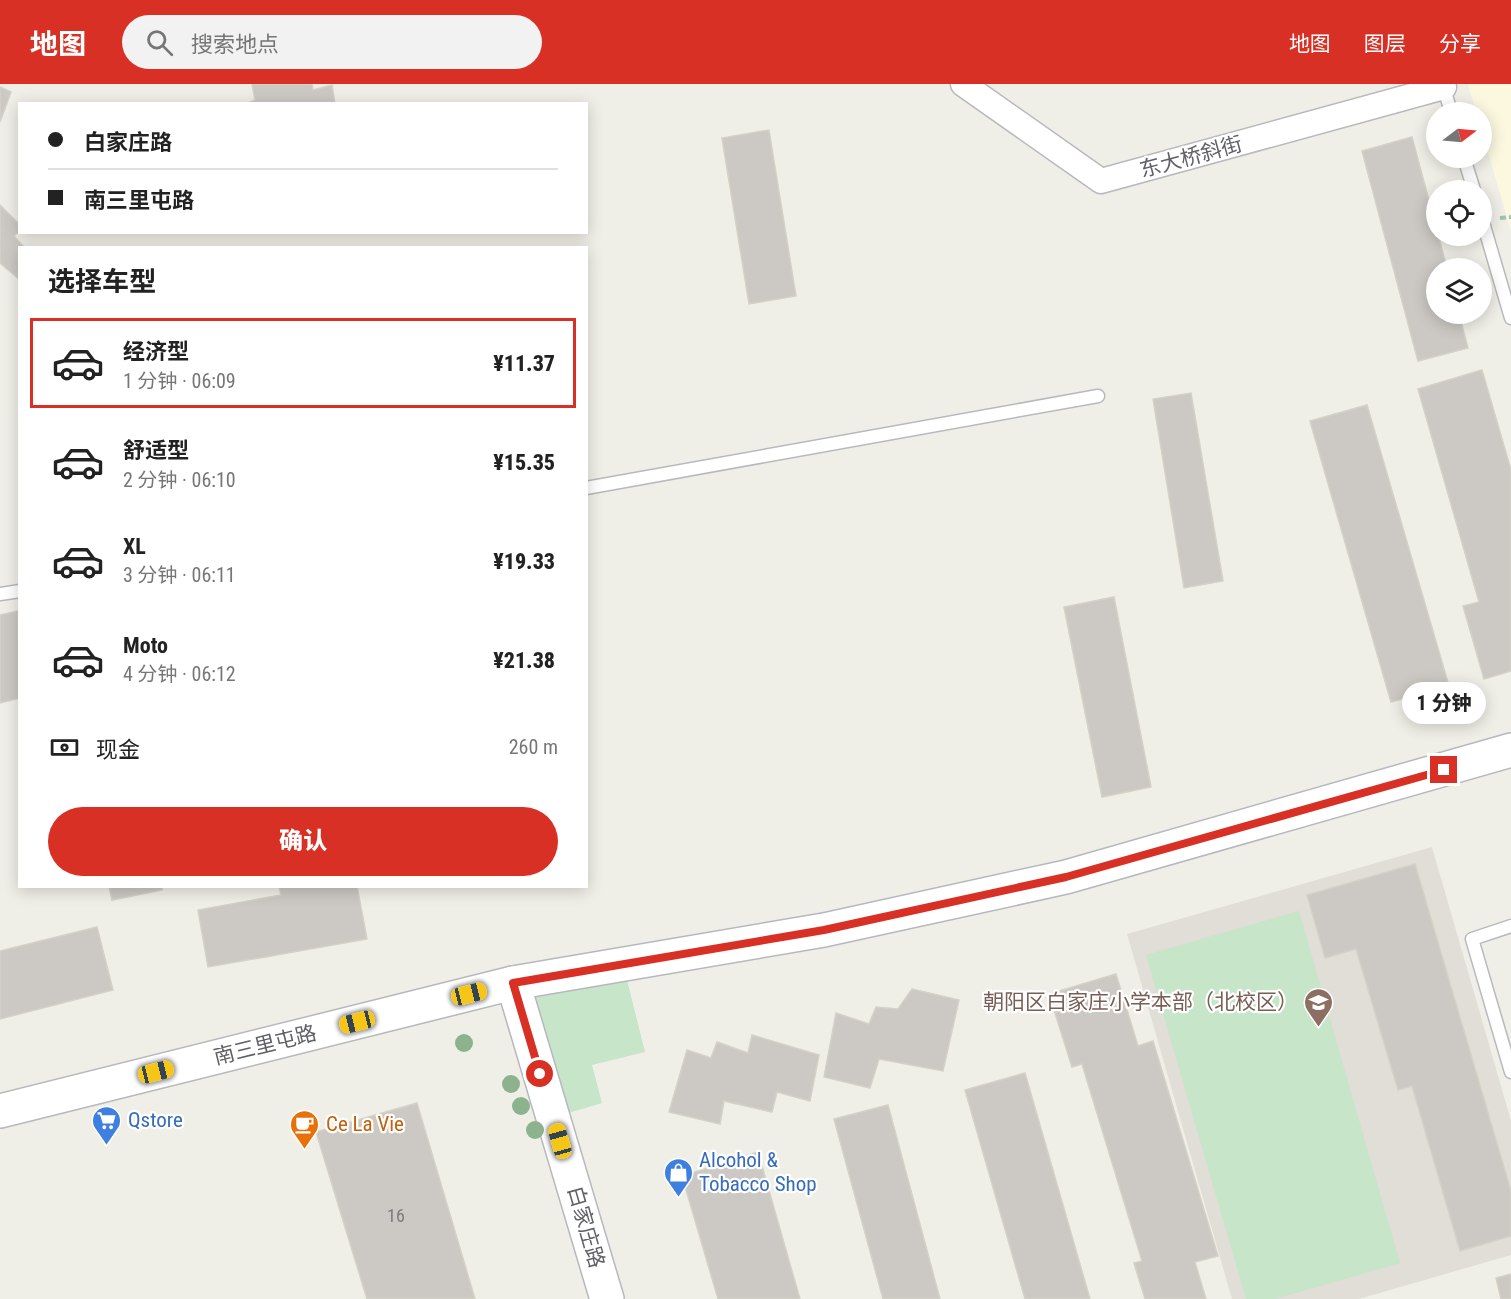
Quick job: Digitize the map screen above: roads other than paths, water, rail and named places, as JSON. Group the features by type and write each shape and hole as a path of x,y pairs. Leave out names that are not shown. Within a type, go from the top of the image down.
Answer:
{"street":[{"name":"东大桥斜街","path":"963,84 1101,182 1443,86"},
{"name":"南三里屯路","path":"0,1111 513,983 824,930 1066,877 1511,750"},
{"name":"白家庄路","path":"513,983 607,1299"}],"lane":[{"path":"1443,86 1448,102"},
{"path":"1490,246 1511,318"},
{"path":"588,488 1098,396"},
{"path":"0,594 18,591"},
{"path":"1511,926 1472,939 1511,1072"}],"place":[{"name":"朝阳区白家庄小学本部（北校区）","path":"1319,1028"},
{"name":"Qstore","path":"107,1146"},
{"name":"Ce La Vie","path":"305,1150"},
{"name":"Alcohol & Tobacco Shop","path":"678,1198"}]}
